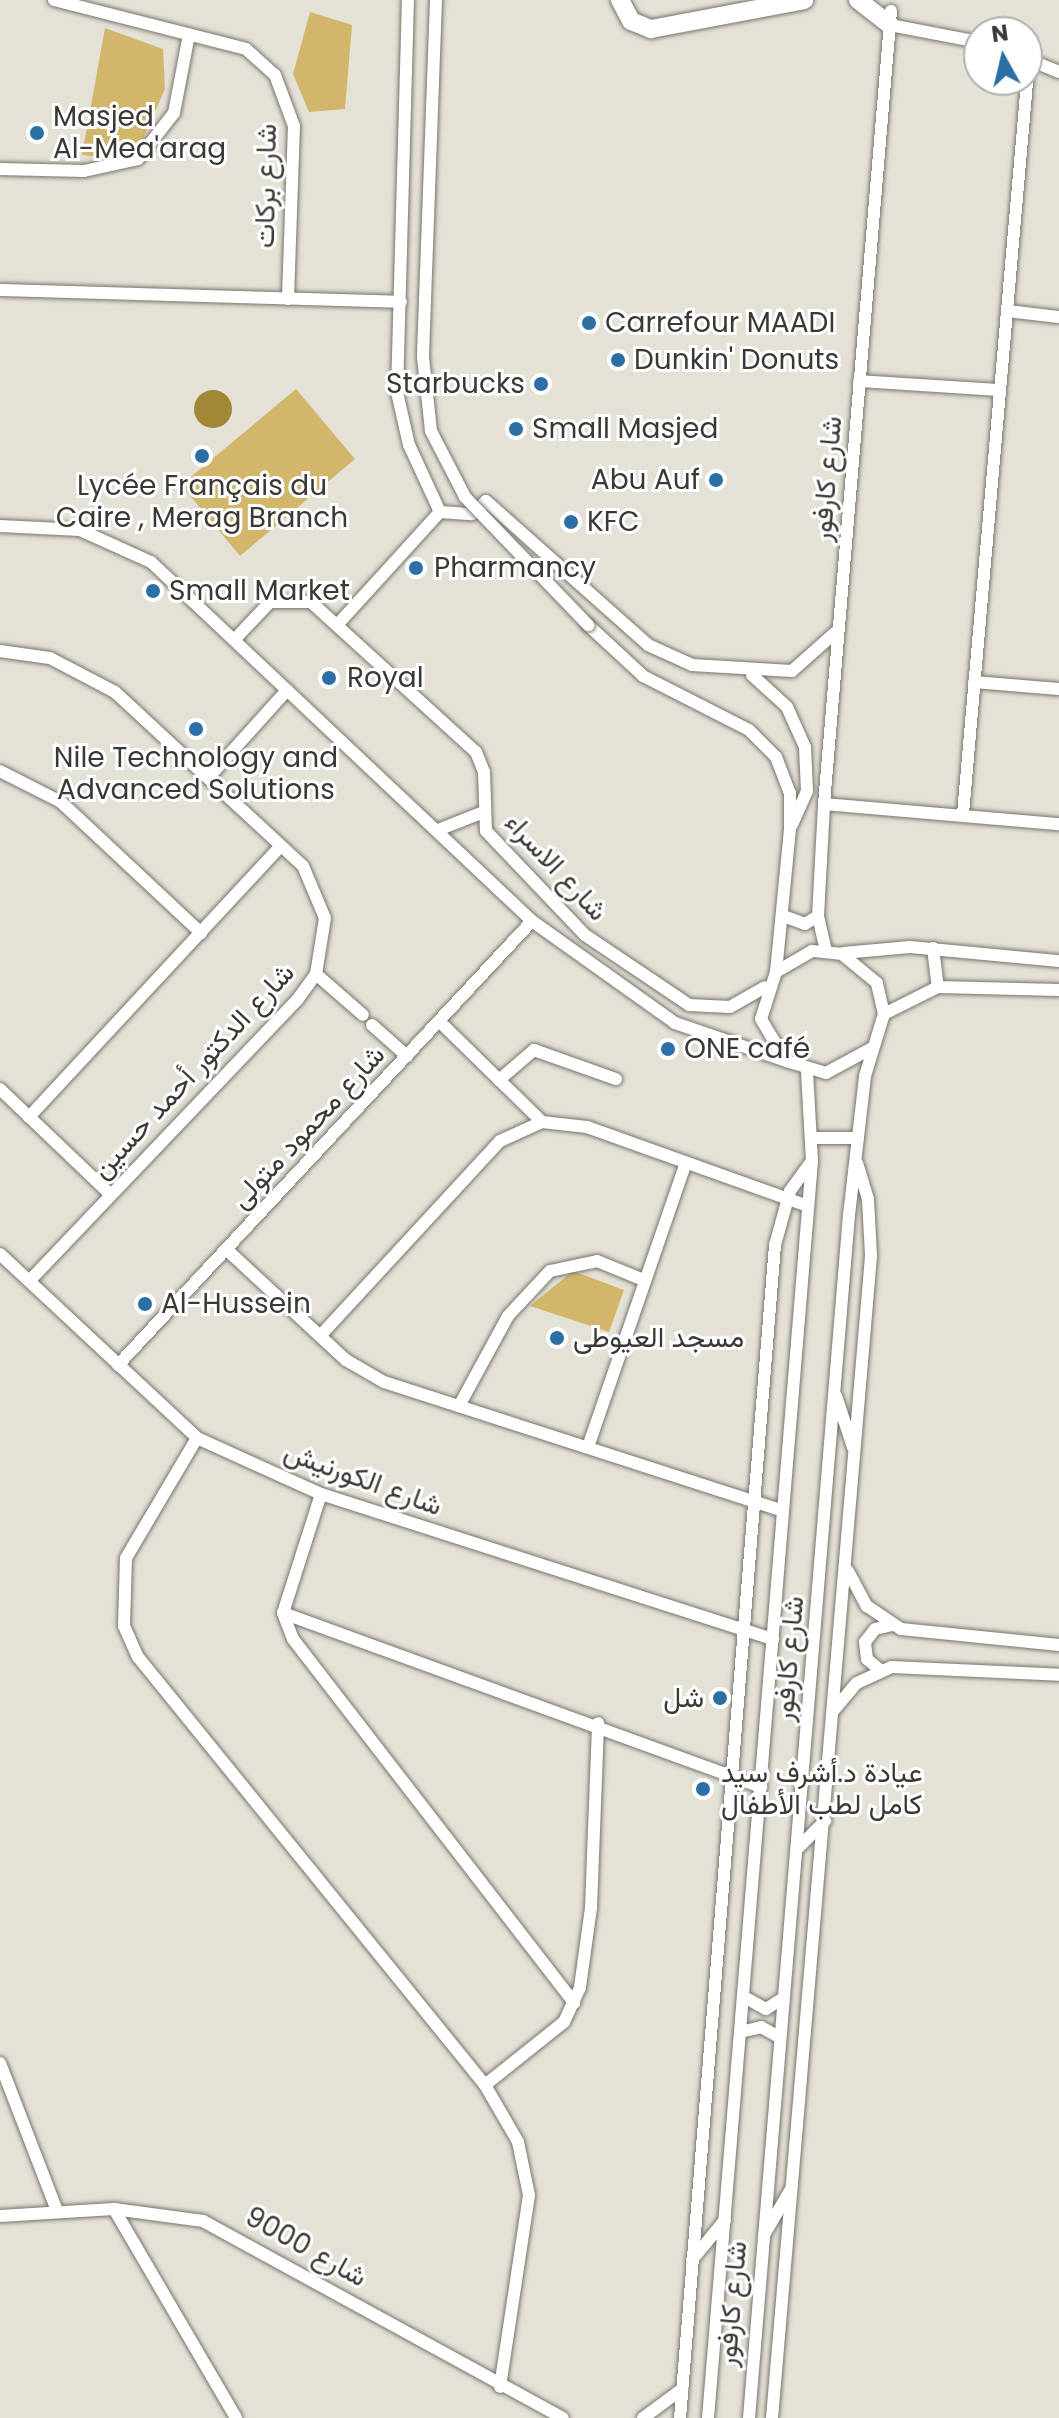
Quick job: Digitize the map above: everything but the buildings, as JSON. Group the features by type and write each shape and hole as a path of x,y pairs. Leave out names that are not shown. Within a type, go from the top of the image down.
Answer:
{"highway":[{"path":"620,0 631,21 651,29 804,0"},
{"path":"858,0 890,18"}],"street":[{"name":"شارع بركات","path":"54,0 246,49 286,95 294,140 288,299"},
{"path":"408,0 399,410 440,512"},
{"path":"433,4 423,357 431,431 465,497 588,625 654,684 763,742 785,774 790,829 786,917 776,972"},
{"path":"890,18 963,38"},
{"name":"شارع كارفور","path":"826,951 818,916 824,804 890,18"},
{"path":"0,169 84,171 138,159 174,113 189,34"},
{"path":"963,814 1025,96"},
{"path":"0,290 401,302"},
{"path":"1007,311 1059,317"},
{"path":"859,381 1000,390"},
{"path":"440,512 472,514 488,503 648,645 692,665 771,675 811,661 838,629"},
{"path":"338,624 440,512"},
{"name":"شارع الاسراء","path":"0,526 80,530 129,548 236,638 532,921 675,1023 786,1061"},
{"name":"شارع الاسراء","path":"236,638 263,607 287,597 311,602 476,752 484,772 481,813 490,839 567,918 662,990 689,1005 720,1008 767,986"},
{"name":"شارع الدكتور أحمد حسين","path":"0,651 50,658 95,679 209,777 281,846 310,878 325,918 316,974 29,1281"},
{"path":"749,673 787,707 805,747 807,791 790,829"},
{"path":"974,682 1059,689"},
{"path":"209,777 287,690"},
{"path":"0,771 61,802 201,933"},
{"path":"824,804 1059,824"},
{"path":"438,830 481,813"},
{"path":"29,1117 281,846"},
{"path":"786,917 805,924 818,916"},
{"name":"شارع محمود متولى","path":"118,1365 532,921"},
{"path":"842,954 877,983 884,1014 872,1048 843,1069 807,1071 786,1061 765,1035 767,986 776,972 799,955 826,951 842,954 933,948 1059,961"},
{"path":"933,948 938,987"},
{"path":"316,974 363,1015"},
{"path":"884,1014 938,987 1059,990"},
{"path":"440,1022 542,1122"},
{"path":"372,1025 407,1056"},
{"name":"شارع كارفور","path":"749,2418 835,1390 858,1138 872,1048"},
{"path":"499,1080 534,1050 616,1079"},
{"name":"شارع كارفور","path":"708,2418 812,1161 807,1071"},
{"path":"0,1089 111,1195"},
{"path":"320,1336 500,1141 542,1122 587,1127 808,1206"},
{"path":"813,1138 858,1138"},
{"path":"680,2418 775,1245 787,1198 812,1161"},
{"path":"588,1447 641,1279 686,1162"},
{"path":"772,2418 825,1821 872,1236 856,1163"},
{"path":"226,1249 320,1336 384,1382 783,1511"},
{"name":"شارع الكورنيش","path":"0,1254 197,1438 321,1494 773,1639"},
{"path":"459,1406 508,1316 550,1271 589,1260 641,1279"},
{"path":"835,1390 855,1454"},
{"path":"197,1438 126,1558 122,1603 138,1657 485,2085 518,2142 529,2195 500,2387"},
{"path":"321,1494 283,1613 293,1639 574,2003"},
{"path":"846,1565 858,1594 892,1625 919,1634 1059,1645"},
{"path":"283,1613 598,1723 761,1787"},
{"path":"880,1670 867,1659 865,1642 875,1629 892,1625"},
{"path":"833,1713 857,1683 880,1670 916,1664 1059,1675"},
{"path":"485,2085 564,2022 574,2003 591,1908 598,1723"},
{"path":"797,1849 825,1821"},
{"path":"744,1997 766,2009 782,1999"},
{"path":"740,2032 761,2027 779,2037"},
{"path":"0,2063 57,2211"},
{"path":"762,2238 792,2186"},
{"path":"114,2209 236,2418"},
{"name":"شارع 9000","path":"0,2216 114,2209 162,2211 243,2236 500,2387 563,2418"},
{"path":"692,2260 725,2220"},
{"path":"643,2418 682,2389"}],"shaded area":[{"path":"310,12 352,25 345,109 309,112 293,74"},
{"path":"105,28 163,49 165,89 142,141 104,158 82,155"},
{"path":"296,389 355,459 240,556 181,485"},
{"path":"213,390 227,395 232,409 227,423 213,428 199,423 194,409 199,395"},
{"path":"573,1271 624,1290 609,1332 530,1306"}],"place":[{"name":"Masjed Al-Mea'arag","path":"37,133"},
{"name":"Carrefour MAADI","path":"589,323"},
{"name":"Dunkin' Donuts","path":"618,360"},
{"name":"Starbucks","path":"541,384"},
{"name":"Small Masjed","path":"516,429"},
{"name":"Lycée Français du Caire , Merag Branch","path":"202,456"},
{"name":"Abu Auf","path":"716,480"},
{"name":"KFC","path":"571,522"},
{"name":"Pharmancy","path":"416,568"},
{"name":"Small Market","path":"153,591"},
{"name":"Royal","path":"329,678"},
{"name":"Nile Technology and Advanced Solutions","path":"196,729"},
{"name":"ONE café","path":"668,1049"},
{"name":"Al-Hussein","path":"145,1304"},
{"name":"مسجد العيوطى","path":"557,1338"},
{"name":"شل","path":"720,1698"},
{"name":"عيادة د.أشرف سيد كامل لطب الأطفال","path":"703,1789"}]}
